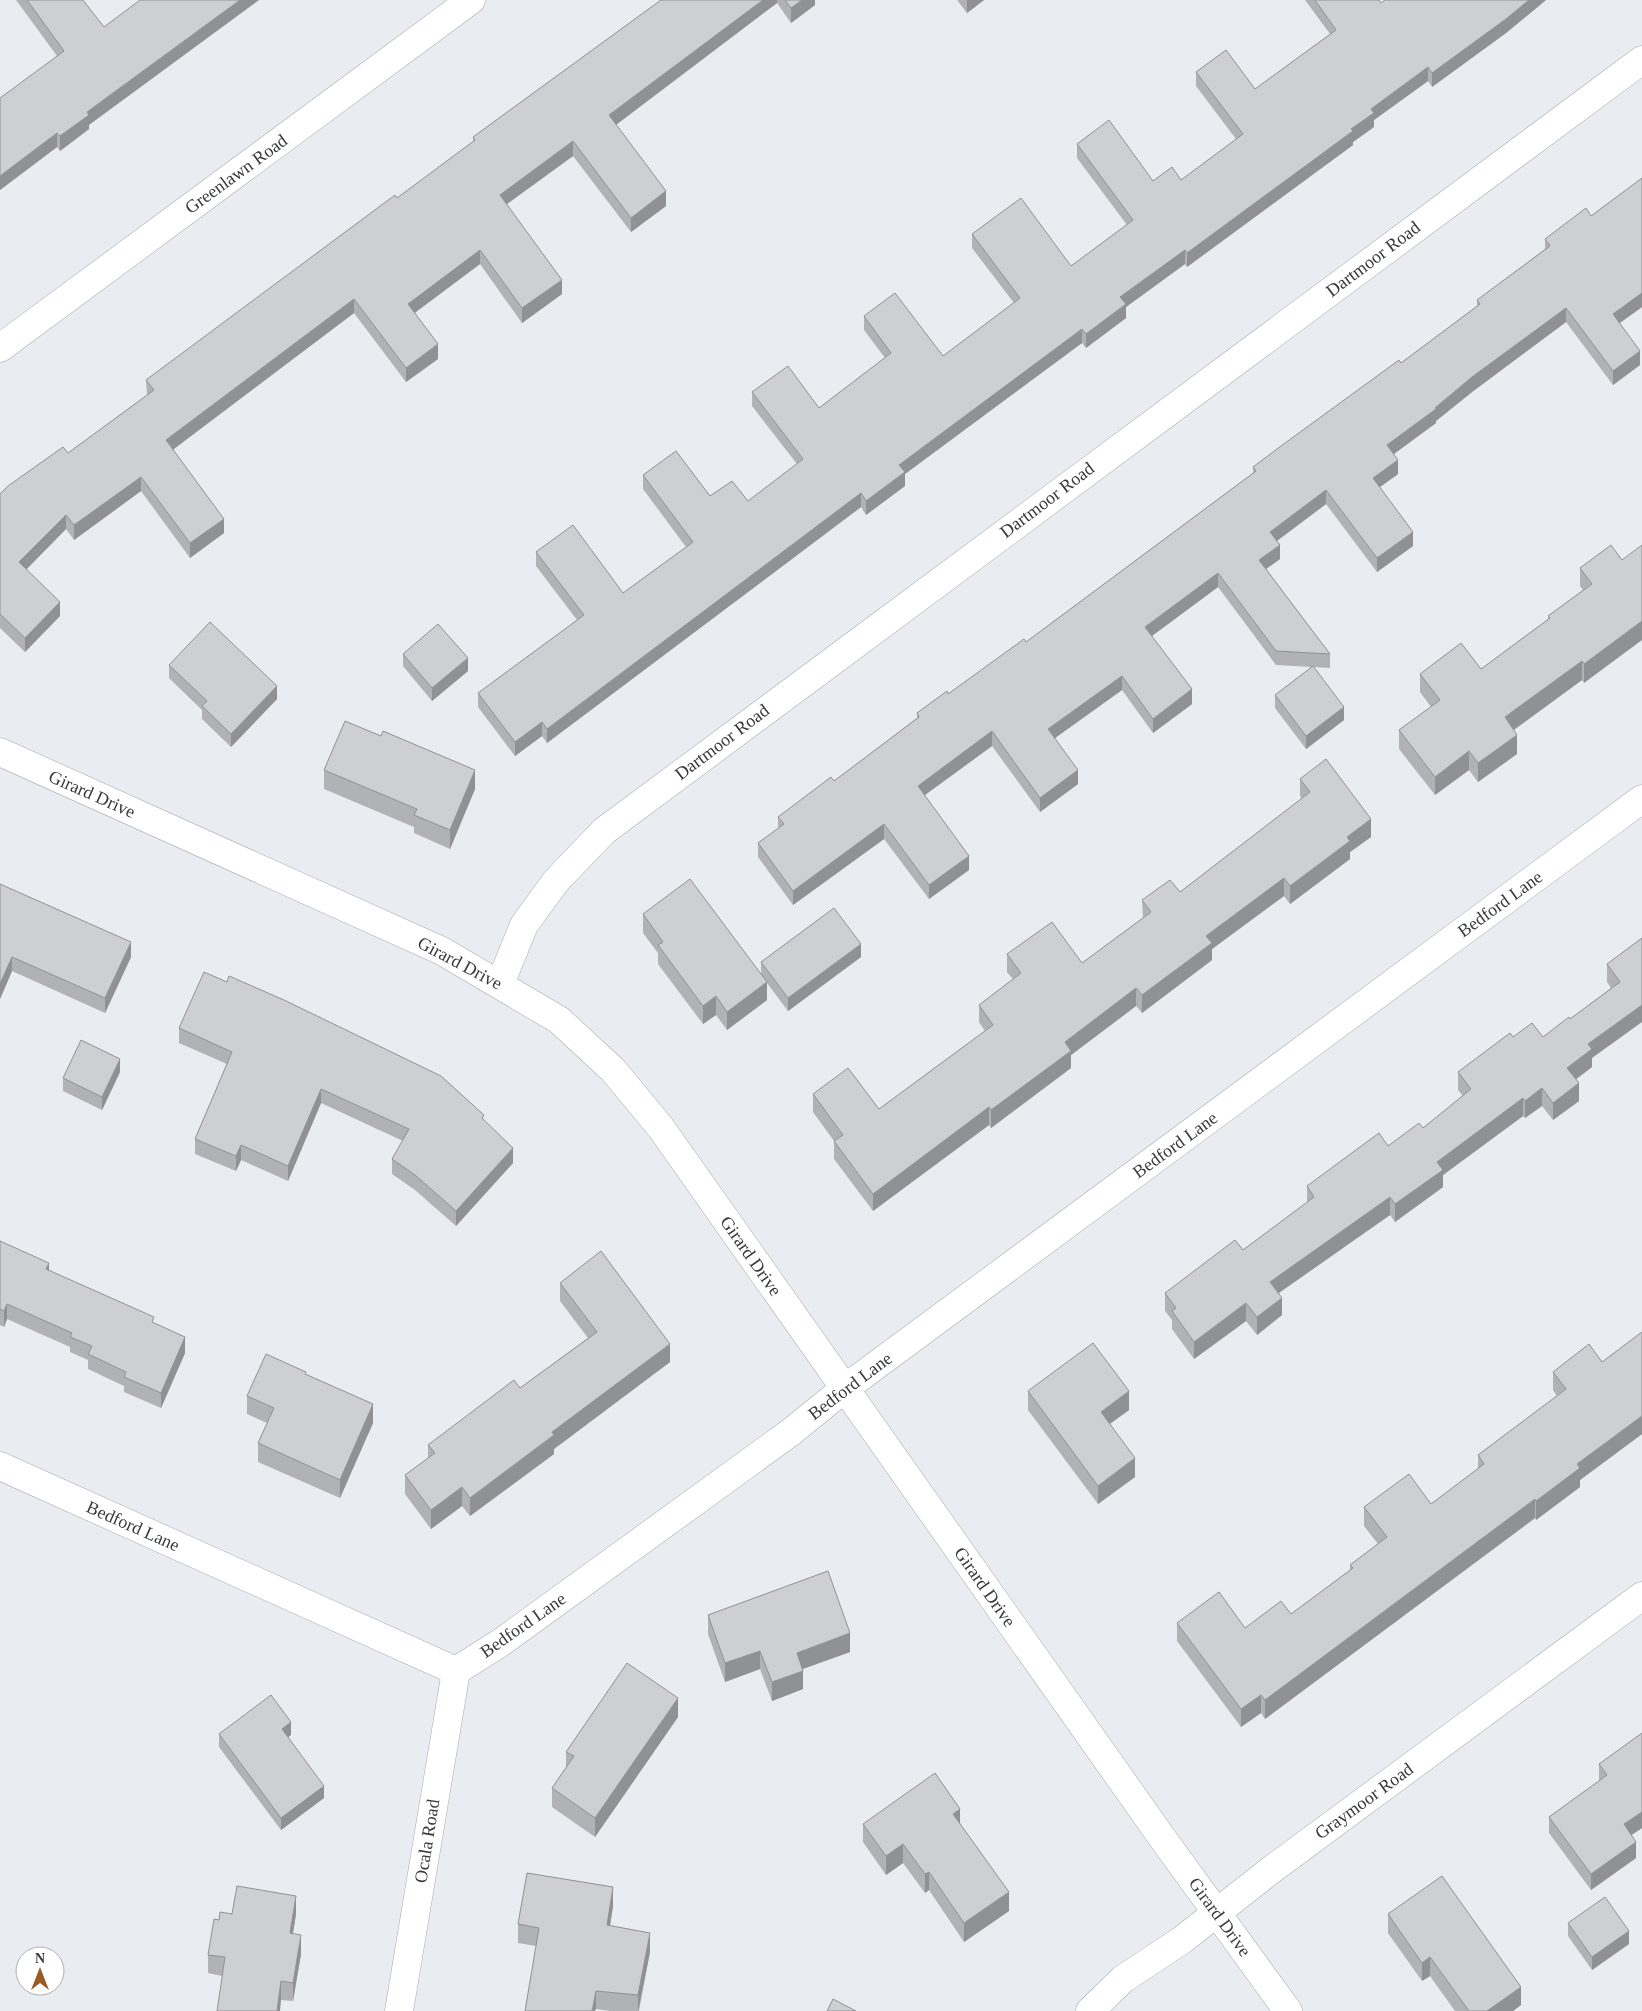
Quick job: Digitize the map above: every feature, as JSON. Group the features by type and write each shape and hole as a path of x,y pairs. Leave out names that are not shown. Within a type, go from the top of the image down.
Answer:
{"street":[{"name":"Greenlawn Road","path":"0,348 471,0"},
{"name":"Dartmoor Road","path":"500,984 524,924 556,881 604,831 1642,60"},
{"name":"Girard Drive","path":"0,752 442,950 559,1020 614,1070 661,1128 1152,1823 1288,2011"},
{"name":"Bedford Lane","path":"0,1466 456,1671 503,1641 791,1432 844,1389 1642,799"},
{"name":"Graymoor Road","path":"1090,2011 1124,1979 1182,1940 1271,1870 1642,1596"},
{"name":"Ocala Road","path":"399,2011 456,1671"}],"building":[{"path":"27,0 83,0 104,27 140,0 240,0 87,112 89,115 60,136 57,133 0,176 0,98 64,51"},
{"path":"661,0 763,0 609,115 666,191 631,218 573,141 500,195 562,280 522,308 480,250 408,304 438,344 406,368 354,299 166,440 224,519 190,543 141,477 74,525 66,515 19,562 60,602 25,638 0,614 0,494 8,486 63,447 68,453 154,390 146,380 395,195 397,198 475,140 473,137"},
{"path":"785,0 802,0 791,8"},
{"path":"1315,0 1379,0 1381,3 1385,0 1529,0 1432,73 1428,67 1371,109 1374,113 1351,129 1353,131 1187,253 1185,250 1120,297 1126,304 1086,334 1082,329 899,465 905,472 866,501 861,493 547,729 542,722 515,742 478,693 584,615 536,552 573,525 623,593 693,542 643,475 676,451 710,496 732,481 748,501 803,459 752,392 788,366 819,408 891,353 864,316 895,293 943,356 1020,298 972,234 1021,198 1071,266 1133,220 1077,144 1109,120 1153,181 1172,167 1181,180 1243,134 1196,72 1226,50 1255,89 1336,30"},
{"path":"1642,178 1642,293 1613,314 1640,351 1613,371 1566,308 1472,377 1436,409 1387,445 1398,460 1373,478 1413,532 1377,558 1326,490 1270,532 1280,545 1259,560 1330,654 1276,651 1218,573 1145,627 1192,689 1153,719 1122,676 1048,729 1078,770 1040,798 992,731 918,786 969,856 929,885 884,824 793,891 758,843 784,824 778,817 831,777 834,781 919,717 917,713 947,691 948,694 1024,639 1026,642 1256,471 1253,467 1281,446 1399,360 1401,363 1480,304 1477,300 1550,246 1545,239 1586,208 1591,216"},
{"path":"1611,545 1622,560 1642,545 1642,621 1584,664 1582,661 1505,717 1517,735 1478,763 1469,751 1435,777 1399,730 1440,700 1420,674 1461,643 1481,669 1592,584 1580,568"},
{"path":"210,622 277,686 231,734 202,706 207,701 169,665"},
{"path":"438,624 468,658 432,688 403,654"},
{"path":"1313,666 1344,707 1306,736 1275,695"},
{"path":"345,721 381,736 383,731 475,770 450,830 414,815 417,809 324,770"},
{"path":"1326,759 1371,819 1347,837 1350,841 1290,886 1284,878 1206,936 1212,943 1142,995 1136,988 1065,1042 1071,1051 991,1110 989,1107 873,1194 834,1141 843,1135 813,1094 848,1068 879,1109 993,1025 979,1005 1021,973 1007,954 1052,922 1082,963 1151,912 1142,900 1170,880 1180,892 1310,792 1300,779"},
{"path":"690,879 767,982 727,1012 716,996 703,1006 658,945 663,942 643,914"},
{"path":"0,884 131,942 105,998 12,957 0,984"},
{"path":"834,908 861,944 788,998 761,962"},
{"path":"1642,938 1642,1005 1588,1044 1592,1049 1567,1068 1579,1083 1553,1103 1542,1088 1525,1101 1523,1098 1437,1162 1443,1170 1395,1204 1390,1197 1270,1282 1282,1298 1257,1317 1246,1303 1194,1342 1172,1311 1176,1308 1165,1293 1235,1240 1243,1250 1314,1197 1307,1186 1379,1133 1388,1146 1419,1123 1423,1128 1471,1089 1458,1072 1510,1033 1513,1037 1532,1023 1543,1037 1620,982 1607,964"},
{"path":"204,972 227,982 229,976 284,1000 441,1076 484,1115 482,1118 513,1148 456,1211 415,1175 392,1159 409,1129 321,1089 288,1166 241,1145 236,1156 195,1139 232,1052 179,1028"},
{"path":"81,1040 120,1059 102,1097 63,1078"},
{"path":"0,1241 49,1263 46,1269 154,1317 152,1322 185,1337 161,1393 124,1377 126,1372 88,1354 92,1346 70,1337 72,1333 7,1304 4,1311 0,1309"},
{"path":"601,1251 670,1344 552,1432 554,1435 470,1498 462,1487 431,1510 405,1475 435,1453 428,1445 514,1380 520,1388 597,1332 560,1283"},
{"path":"1642,1332 1642,1416 1577,1464 1580,1468 1536,1501 1535,1499 1265,1700 1261,1695 1241,1709 1177,1623 1219,1592 1245,1628 1281,1601 1291,1614 1353,1568 1350,1565 1387,1537 1364,1507 1409,1474 1431,1504 1484,1464 1478,1455 1566,1389 1553,1372 1589,1344 1602,1362"},
{"path":"1093,1343 1129,1391 1101,1412 1135,1458 1098,1486 1028,1391"},
{"path":"266,1354 306,1372 305,1374 373,1404 340,1480 258,1443 274,1408 247,1396"},
{"path":"828,1571 850,1633 797,1653 803,1671 772,1682 760,1651 725,1663 708,1615"},
{"path":"627,1663 678,1698 595,1818 552,1788 574,1756 566,1752"},
{"path":"271,1695 291,1722 282,1729 324,1786 281,1818 219,1734"},
{"path":"1642,1733 1642,1812 1624,1824 1636,1842 1591,1874 1549,1817 1607,1775 1599,1764"},
{"path":"935,1773 960,1809 953,1814 1009,1892 964,1923 929,1872 925,1874 903,1844 886,1856 863,1824"},
{"path":"527,1873 613,1887 607,1925 650,1933 638,1995 596,1991 592,2011 525,2011 539,1928 518,1924"},
{"path":"1442,1876 1521,1987 1487,2011 1469,2011 1430,1957 1422,1963 1388,1914"},
{"path":"237,1886 296,1896 290,1933 301,1935 293,1983 281,1981 277,2011 217,2011 225,1957 208,1955 214,1919 219,1920 220,1912 232,1914"},
{"path":"1605,1897 1629,1931 1592,1957 1568,1923"},
{"path":"833,1999 856,2011 827,2011"}]}
